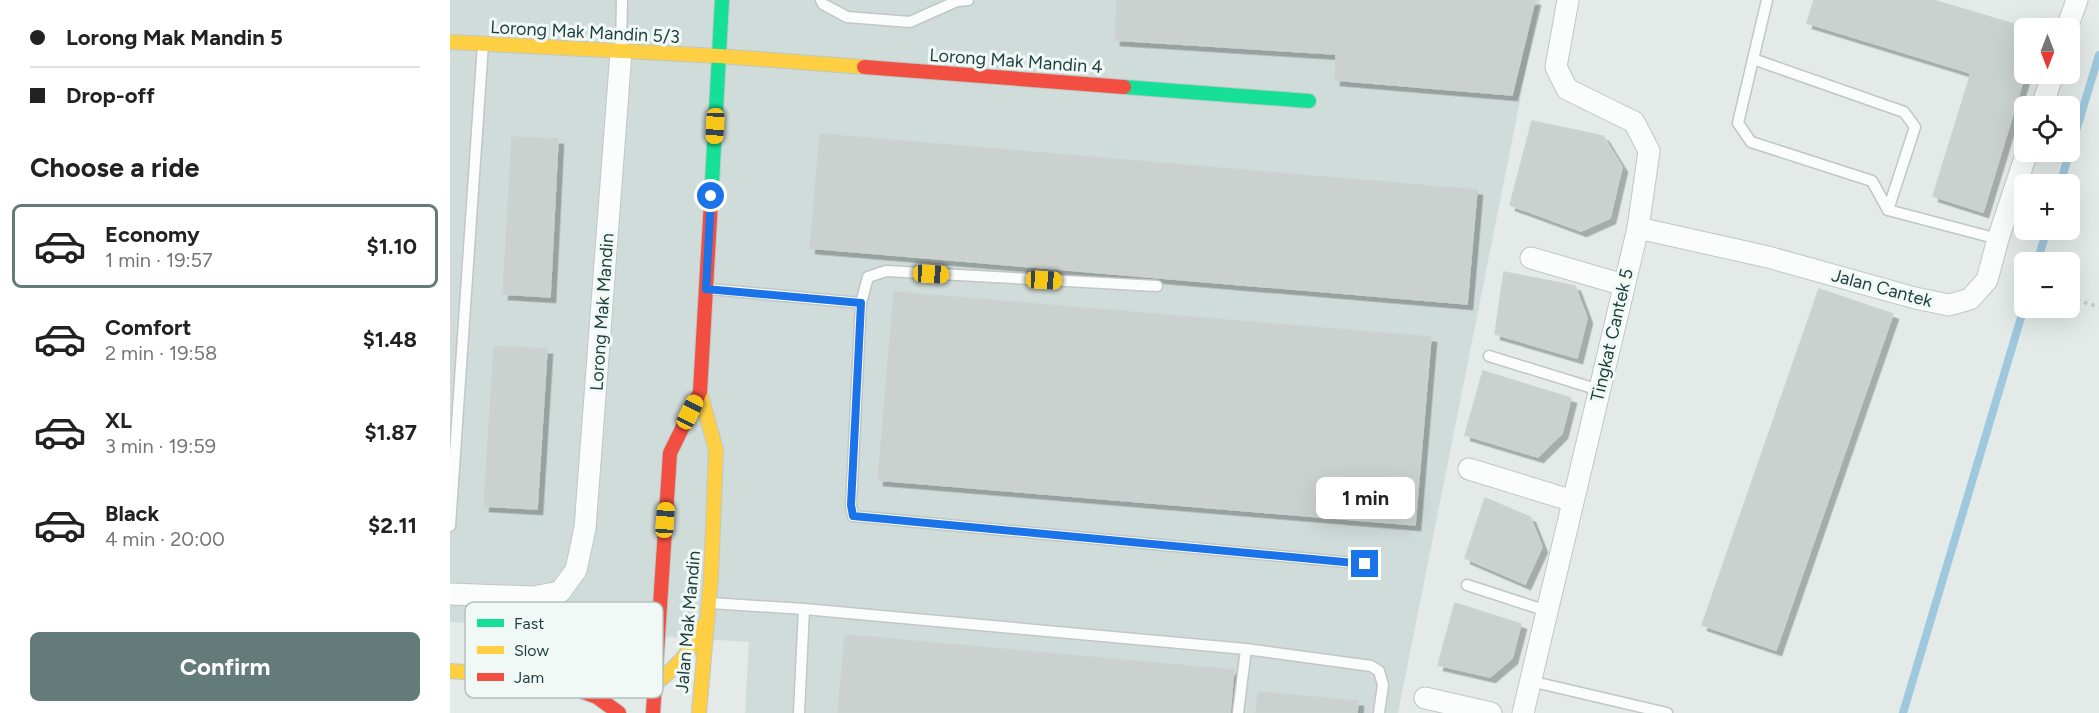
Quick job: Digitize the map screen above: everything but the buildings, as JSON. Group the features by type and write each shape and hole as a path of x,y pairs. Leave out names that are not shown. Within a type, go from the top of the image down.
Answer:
{"street":[{"path":"700,392 722,0"},
{"name":"Tingkat Cantek 5","path":"1523,713 1638,228 1649,151 1634,122 1567,89 1556,68 1568,0"},
{"path":"2071,18 2077,0"},
{"name":"Lorong Mak Mandin 5/3","path":"450,42 719,56"},
{"name":"Lorong Mak Mandin","path":"450,594 533,597 551,594 560,592 576,570 585,528 621,52"},
{"name":"Lorong Mak Mandin 4","path":"719,56 1310,101"},
{"name":"Jalan Cantek","path":"1638,228 1768,257 1915,298 1949,305 1970,299 1987,280 2024,162"},
{"path":"1531,258 1624,285"},
{"name":"Jalan Mak Mandin","path":"699,713 709,607 716,450 700,392"},
{"name":"Jalan Mak Mandin","path":"661,602 670,453 700,392"},
{"path":"1468,469 1573,501"},
{"path":"663,678 680,664 698,639 709,607"},
{"path":"450,671 465,672"},
{"path":"663,694 669,700"},
{"path":"598,698 619,713"},
{"name":"Jalan Mak Mandin","path":"653,713 654,698"},
{"path":"1425,698 1491,713"}],"lane":[{"path":"621,52 622,0"},
{"path":"821,0 823,4 847,17 910,22 957,1 968,0"},
{"path":"1767,0 1738,123 1751,142 1872,182 1888,210 1998,239"},
{"path":"450,526 483,44"},
{"path":"1753,59 1904,112 1915,127 1888,210"},
{"path":"1157,286 886,271 868,277 861,303 851,505 853,516 1365,564"},
{"path":"706,289 861,303"},
{"path":"1489,356 1599,390"},
{"path":"1467,585 1547,611"},
{"path":"709,607 804,609 1246,649 1371,666 1379,671 1383,685 1379,713"},
{"path":"799,713 804,609"},
{"path":"1238,713 1246,649"},
{"path":"1530,681 1667,713"}],"path":[{"path":"2080,301 2099,307"}],"shaded area":[{"path":"450,0 1540,0 1398,713 745,713 749,642 663,636 663,602 465,602 465,623 450,622"}],"waterway":[{"path":"2063,174 2099,55"},
{"path":"2040,252 2044,240"},
{"path":"1903,713 2021,318"}],"traffic: fast":[{"path":"711,201 722,0"},
{"path":"1124,87 1309,101"}],"traffic: slow":[{"path":"450,42 719,56 864,67"},
{"path":"699,713 711,578 716,450 700,392"},
{"path":"663,677 682,659 703,626"},
{"path":"450,671 465,672"}],"traffic: jam":[{"path":"864,67 1124,87"},
{"path":"660,602 670,453 700,392 711,201"},
{"path":"598,698 619,713"},
{"path":"653,713 654,698"}],"route":[{"path":"711,196 706,289 861,303 851,505 853,516 1365,564"}]}
